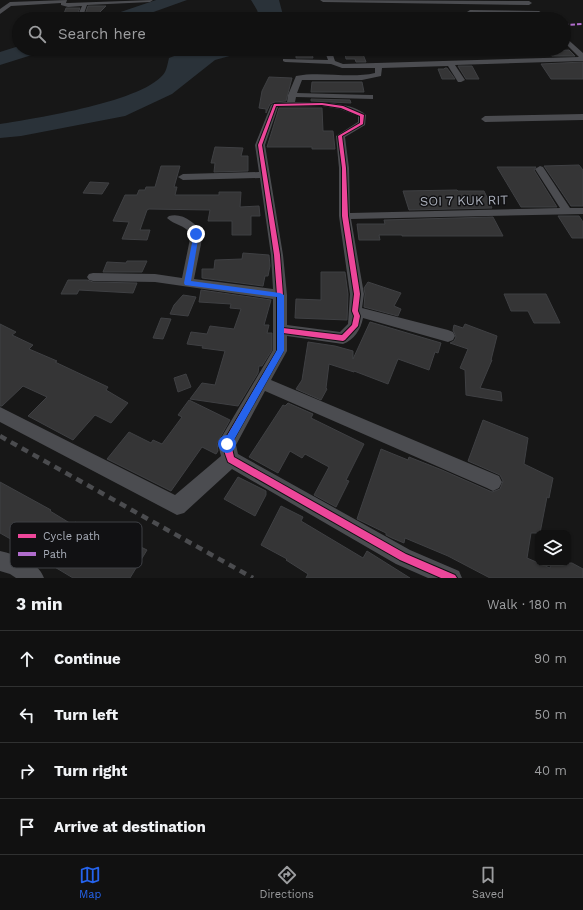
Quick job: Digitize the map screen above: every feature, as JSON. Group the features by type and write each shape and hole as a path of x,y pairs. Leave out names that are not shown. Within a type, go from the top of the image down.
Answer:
{"street":[{"path":"0,12 10,4 63,0 63,4 104,4 150,0"},
{"path":"323,0 527,1 538,12"},
{"path":"81,12 84,4"},
{"path":"571,45 583,58"},
{"path":"330,56 332,62"},
{"path":"285,60 332,62 342,66 378,66 583,58"},
{"path":"450,64 461,80"},
{"path":"291,100 299,78 362,78 378,74 378,66"},
{"path":"370,97 291,100 275,105 260,145 280,295 280,351 227,444 231,459 403,557 452,578"},
{"path":"281,330 343,338 355,326 357,316 355,311 357,294 345,216 344,168 340,136 362,123 362,114 342,107 291,100"},
{"path":"485,119 583,117"},
{"path":"540,169 567,212"},
{"path":"183,177 265,174"},
{"name":"SOI 7 KUK RIT","path":"345,216 583,211"},
{"path":"173,218 189,225 194,229 196,234 187,283"},
{"path":"92,277 155,278 280,295"},
{"path":"355,311 448,336"},
{"path":"262,383 493,482"},
{"path":"0,414 177,506 231,459"},
{"path":"0,561 10,564"},
{"path":"19,568 34,578"}],"shaded area":[{"path":"156,0 187,0 154,12 121,12"},
{"path":"251,0 279,0 282,12 258,12"},
{"path":"12,48 12,56 29,56 0,65 0,52"},
{"path":"174,56 230,56 215,60 172,94 125,116 21,136 0,138 0,124 88,107 137,92 154,82 165,72 169,58"}],"building":[{"path":"88,6 106,6 100,12 86,12"},
{"path":"66,8 80,8 78,12 65,12"},
{"path":"296,56 313,56 313,58 296,58"},
{"path":"345,56 364,56 366,62 356,62 355,59 346,59"},
{"path":"583,62 583,79 551,79 541,64"},
{"path":"458,66 472,66 479,79 466,79"},
{"path":"447,68 455,79 442,79 438,69"},
{"path":"269,77 292,78 286,101 270,104 266,113 266,109 259,108 262,91"},
{"path":"312,82 362,82 364,92 311,92"},
{"path":"311,99 350,100 351,103 311,101"},
{"path":"279,108 322,108 323,131 333,131 335,149 312,149 312,147 267,147"},
{"path":"215,147 243,148 241,156 248,156 248,171 214,172 215,163 211,163"},
{"path":"579,165 583,170 583,206 571,206 544,166"},
{"path":"161,166 180,166 174,187 177,187 175,195 219,195 219,192 241,192 240,207 259,206 260,216 251,216 251,235 232,235 232,221 208,221 210,210 149,209 147,210 140,230 150,230 147,240 122,239 129,222 113,221 125,195 137,195 139,190 145,190 146,187 155,187"},
{"path":"497,167 536,167 534,170 557,207 521,207"},
{"path":"90,182 109,183 102,194 83,193"},
{"path":"403,191 484,191 492,208 409,210"},
{"path":"558,216 579,216 583,222 583,238 572,238"},
{"path":"493,217 503,236 379,235 380,240 359,240 357,224 385,224 384,220"},
{"path":"243,253 269,255 270,266 268,276 265,276 263,286 202,278 202,269 214,269 215,260 242,259"},
{"path":"127,261 147,261 142,272 103,272 107,262 126,263"},
{"path":"321,272 345,272 348,294 347,320 295,318 296,299 321,300"},
{"path":"68,280 137,283 133,293 79,290 77,294 61,294"},
{"path":"368,282 401,293 394,306 401,309 398,316 364,307 364,288"},
{"path":"201,290 271,300 264,325 269,325 267,333 272,333 272,350 262,366 259,366 258,373 238,406 190,399 202,383 215,385 225,351 202,348 203,346 187,344 191,332 207,334 210,326 234,329 241,309 230,308 231,304 199,302"},
{"path":"504,294 546,294 560,323 534,323 528,311 511,311"},
{"path":"183,295 196,297 188,316 170,314 174,305"},
{"path":"161,318 171,319 163,339 153,338"},
{"path":"370,322 441,343 438,353 435,352 429,370 398,359 388,384 354,371 329,364 327,389 321,400 296,389 302,380 308,342 335,346 353,351 353,359"},
{"path":"0,324 16,332 12,335 33,345 29,349 57,361 55,362 108,387 106,390 128,403 111,423 95,415 73,440 28,416 47,397 23,386 2,406 0,406"},
{"path":"465,324 497,336 492,360 480,388 501,392 502,401 466,395 465,370 460,368 468,349 450,343 454,341 456,337 453,330 454,325 463,328"},
{"path":"186,374 191,387 178,392 174,378"},
{"path":"189,400 230,420 217,443 218,451 216,454 202,447 171,491 107,459 129,432 151,443 153,440 162,444 182,417 178,415"},
{"path":"288,403 313,414 311,418 364,444 346,480 349,481 336,507 314,495 329,467 305,454 302,458 290,451 278,473 249,457 283,405 285,406"},
{"path":"483,420 528,438 524,464 553,478 549,498 547,497 541,530 535,530 535,533 531,533 527,558 535,561 535,566 545,566 550,568 550,566 571,566 572,563 583,569 583,578 490,578 448,556 405,538 404,543 392,538 386,535 386,533 357,519 381,449 408,460 409,457 492,492 500,489 503,481 500,475 468,461"},
{"path":"238,477 266,491 266,495 255,516 224,499"},
{"path":"0,482 51,510 50,511 68,522 10,522 10,539 0,533"},
{"path":"281,506 303,517 301,521 363,558 367,551 410,578 306,578 308,574 286,560 287,559 261,545"},
{"path":"142,548 147,550 142,558"},
{"path":"56,568 136,568 130,578 73,578"}],"railway":[{"path":"0,436 253,578"}],"marked path":[{"path":"571,25 583,24"}],"cycle path":[{"path":"281,330 343,338 355,326 357,316 355,311 357,294 345,216 344,168 340,136 362,123 362,115 342,107 322,104 275,105 260,145 277,255 280,295 280,351 227,444 231,459 403,557 452,578"}],"route":[{"path":"196,234 187,283 280,295 280,351 227,444"}]}
